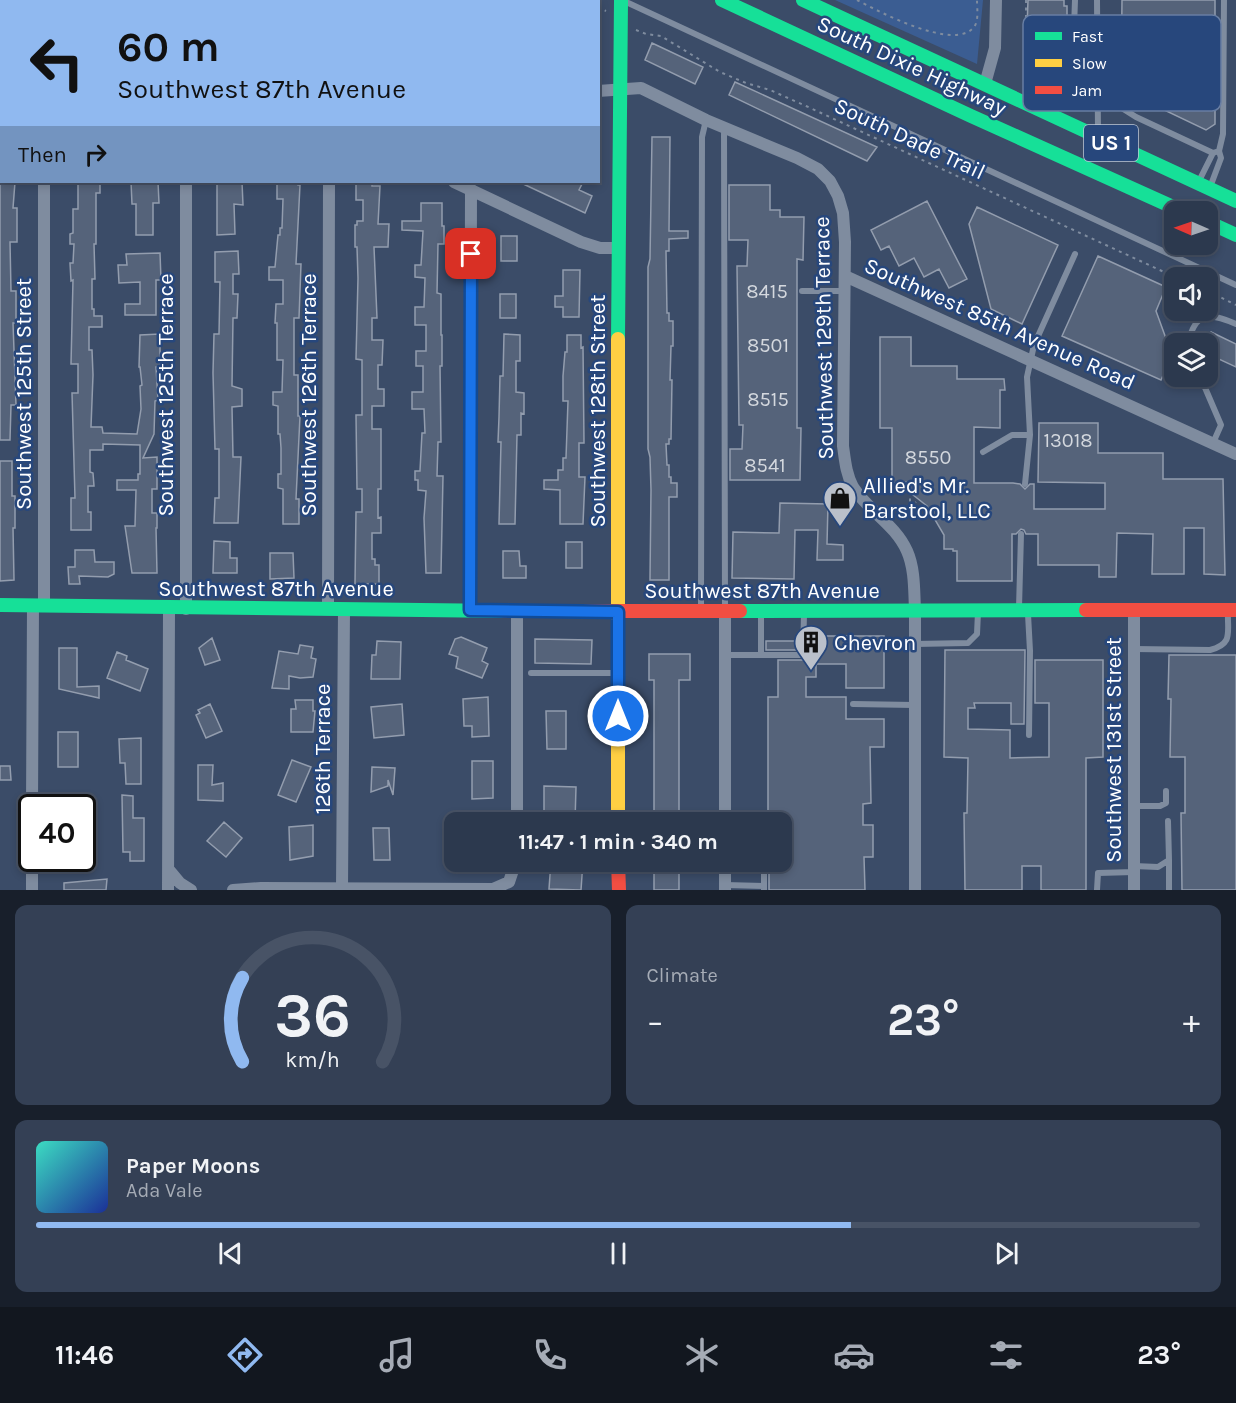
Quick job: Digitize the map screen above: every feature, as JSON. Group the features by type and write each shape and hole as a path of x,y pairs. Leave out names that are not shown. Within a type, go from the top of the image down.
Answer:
{"main road":[{"name":"Southwest 128th Street","path":"618,812 618,248 622,0"},
{"name":"South Dixie Highway","path":"722,0 978,100 1098,137 1236,201"},
{"name":"South Dixie Highway","path":"803,0 978,100 1164,201"},
{"path":"1218,227 1236,235"},
{"name":"Southwest 87th Avenue","path":"0,605 169,609 618,612 1232,610"},
{"path":"618,872 619,890"}],"street":[{"path":"978,100 995,48 996,0"},
{"path":"600,91 641,88 724,127"},
{"name":"Southwest 129th Terrace","path":"724,127 818,169 830,181 838,196 845,226 843,446 846,466 859,495 894,529 908,552 913,576 915,890"},
{"name":"Southwest 125th Street","path":"33,794 44,183"},
{"name":"Southwest 125th Terrace","path":"186,183 186,609"},
{"name":"Southwest 126th Terrace","path":"328,609 329,183"},
{"path":"456,183 581,242 600,248 618,248"},
{"path":"470,610 471,189"},
{"name":"Southwest 85th Avenue Road","path":"845,276 1236,454"},
{"path":"168,890 170,871 169,609"},
{"name":"126th Terrace","path":"342,889 344,610"},
{"path":"517,610 517,812"},
{"name":"Southwest 131st Street","path":"1134,611 1134,890"},
{"path":"725,612 725,812"},
{"path":"170,871 180,883 191,890"},
{"path":"32,872 32,890"},
{"path":"233,890 261,888 486,889 502,886 508,882 512,872"}],"lane":[{"path":"622,0 1236,285"},
{"path":"1074,15 1075,0"},
{"path":"1097,0 1097,15"},
{"path":"1204,186 1222,139 1224,0"},
{"path":"1098,111 1098,137"},
{"path":"1128,111 1136,117 1216,152 1221,158 1204,186"},
{"path":"701,612 702,137 706,120"},
{"path":"724,127 725,612"},
{"path":"1025,484 1030,435 1026,381 1034,345 1075,254"},
{"path":"802,291 845,291"},
{"path":"1192,333 1195,324 1208,315 1215,315 1236,324"},
{"path":"1205,387 1221,425 1213,444"},
{"path":"983,452 1012,435 1030,435"},
{"path":"1022,534 1023,611 1030,651 1029,735"},
{"path":"914,644 968,643 977,634 978,610"},
{"path":"1134,649 1210,650 1221,647 1227,639 1232,610"},
{"path":"761,612 761,655"},
{"path":"725,655 803,656 804,612"},
{"path":"531,673 618,673"},
{"path":"853,704 914,705"},
{"path":"1134,806 1160,806 1166,803 1166,791"},
{"path":"1168,821 1169,890"},
{"path":"1097,890 1098,873 1158,867 1169,861"},
{"path":"725,887 764,888 764,872"}],"path":[{"path":"857,0 924,30 953,34 965,33 975,26 977,0"},
{"path":"600,8 610,15"},
{"name":"South Dade Trail","path":"632,28 644,34 661,36 720,72 788,98 1164,272"},
{"path":"1218,296 1236,305"},
{"path":"910,491 911,508"},
{"path":"906,514 916,502"},
{"path":"911,508 924,507"}],"shaded area":[{"path":"835,0 983,0 977,64"}],"building":[{"path":"1028,0 1064,0 1064,6 1067,6 1067,15 1027,15"},
{"path":"1122,0 1215,0 1215,15 1122,15"},
{"path":"652,43 703,67 695,84 645,60"},
{"path":"735,82 877,147 867,161 729,95"},
{"path":"1166,111 1215,111 1215,124 1206,130"},
{"path":"652,137 670,137 669,231 688,231 688,238 669,239 669,251 666,251 667,313 669,313 669,321 673,321 673,346 671,346 670,380 672,380 671,439 669,439 669,444 666,444 669,477 671,477 671,483 677,483 677,497 669,497 669,580 650,580 648,267"},
{"path":"0,183 15,183 13,208 17,208 17,242 10,242 11,291 16,291 16,323 13,323 16,405 11,405 10,440 0,440"},
{"path":"78,183 100,183 100,193 96,193 95,279 92,279 92,309 94,309 94,316 102,316 102,327 89,327 89,350 92,350 93,375 91,427 102,427 103,433 137,434 141,409 140,386 142,385 139,367 140,335 160,334 160,367 156,367 158,400 155,401 154,434 143,458 157,457 157,489 152,489 152,513 157,513 157,573 132,573 125,526 135,526 136,490 117,490 117,480 138,480 140,445 103,444 103,450 90,450 90,472 93,473 94,486 88,486 91,530 71,530 71,498 75,498 72,393 78,393 78,364 71,364 73,280 71,281 70,263 73,263 74,244 70,244 70,234 73,233 73,209 78,209"},
{"path":"131,183 158,183 159,203 153,203 153,235 136,235 136,204 132,204"},
{"path":"217,183 242,183 243,205 234,204 235,234 217,235"},
{"path":"277,183 298,183 300,185 296,264 301,264 299,318 294,318 294,375 298,375 298,416 300,416 296,499 299,499 299,524 283,524 283,489 278,488 278,474 281,474 281,448 280,434 278,434 278,406 273,405 273,392 282,392 283,360 277,360 277,323 275,323 276,304 283,304 283,280 269,280 269,267 275,267 278,235 282,228 283,199 277,199"},
{"path":"356,183 372,183 372,186 380,186 378,224 389,224 388,247 374,247 377,318 372,318 372,340 383,340 382,365 378,365 378,389 384,389 384,406 372,406 372,429 381,429 381,489 378,489 378,518 381,517 381,533 372,533 372,559 375,559 375,565 379,565 379,584 355,584 356,512 362,512 362,489 357,489 356,415 362,415 362,360 356,359 358,278 355,225 357,221 363,221 363,200 356,200"},
{"path":"521,183 582,183 579,190 592,196 585,213"},
{"path":"729,185 770,185 770,210 780,210 780,217 804,217 803,260 797,259 797,428 801,428 800,480 730,480 730,449 742,449 743,425 739,425 737,266 747,266 748,240 729,240"},
{"path":"927,201 967,279 949,288 939,269 924,277 914,258 899,266 889,246 881,250 871,230"},
{"path":"421,203 442,203 442,226 444,226 444,244 438,244 437,293 441,294 442,335 441,442 438,442 437,476 443,476 441,573 426,573 424,518 426,491 418,490 418,480 415,480 415,471 420,471 422,433 425,433 424,409 412,409 412,392 423,392 423,366 416,366 416,351 426,351 426,325 415,325 415,307 424,307 425,278 415,277 415,265 421,265 423,231 402,230 402,221 421,221"},
{"path":"977,207 1058,245 1022,324 991,309 969,224"},
{"path":"501,236 517,236 517,261 501,261"},
{"path":"238,251 239,274 233,274 233,294 238,294 237,318 233,318 232,386 242,389 242,406 232,407 233,457 241,457 238,523 214,523 215,498 219,498 219,449 215,449 213,373 214,334 219,334 220,282 215,282 215,252"},
{"path":"160,253 161,280 156,280 156,315 125,315 125,304 140,304 140,282 119,283 118,265 127,265 126,254"},
{"path":"1098,256 1164,286 1156,311 1164,333 1164,373 1161,380 1062,336"},
{"path":"563,270 580,270 579,317 563,317 563,307 555,307 555,296 563,296"},
{"path":"500,294 516,294 516,318 500,318"},
{"path":"504,334 520,335 520,361 516,361 516,392 524,393 521,435 517,435 515,524 499,524 501,442 498,442"},
{"path":"567,335 581,335 581,348 583,347 584,443 579,443 579,477 585,477 583,524 560,524 560,490 544,489 544,480 558,480 558,470 563,470 563,458 566,458 568,401 563,401 563,376"},
{"path":"1218,335 1236,344 1236,367 1218,359"},
{"path":"880,337 911,337 911,366 957,366 957,379 1004,379 1005,390 1000,390 1000,428 974,427 974,483 1013,483 1020,484 1025,489 1030,484 1034,484 1034,509 1105,509 1105,483 1038,482 1039,423 1098,423 1098,453 1163,453 1163,479 1223,479 1225,575 1204,574 1204,528 1184,528 1184,574 1152,574 1153,534 1117,533 1116,577 1099,577 1099,565 1038,565 1038,534 1026,534 1021,529 1016,534 1012,534 1012,581 957,581 957,551 944,549 944,535 927,506 908,491 909,482 892,483 892,428 880,428"},
{"path":"0,461 12,461 15,528 13,528 14,580 0,581"},
{"path":"780,503 828,504 827,544 843,545 843,560 817,560 818,530 795,530 794,579 732,578 733,532 779,533"},
{"path":"214,541 230,542 230,558 237,558 237,573 213,573"},
{"path":"566,542 582,542 582,568 566,568"},
{"path":"75,550 94,550 95,562 114,562 114,574 108,577 79,576 80,584 69,584 68,567 75,567"},
{"path":"503,551 519,551 520,566 526,566 526,578 503,578"},
{"path":"270,553 293,553 294,578 270,579"},
{"path":"822,636 884,636 884,688 846,688 846,664 816,664 816,677 806,677 806,697 846,697 846,719 884,719 884,747 870,747 871,803 863,804 863,825 873,825 873,857 864,857 865,890 769,890 769,872 792,872 792,812 768,812 768,697 778,697 778,660 805,660 808,656 809,641 822,641"},
{"path":"461,637 487,648 482,661 488,664 482,678 456,668 458,657 449,654 455,639"},
{"path":"212,638 220,660 205,665 199,648"},
{"path":"535,639 592,640 591,664 535,663"},
{"path":"377,641 401,642 400,679 371,679 372,655 376,655"},
{"path":"766,641 798,641 798,650 766,650"},
{"path":"300,645 313,647 311,658 316,659 313,677 289,676 289,689 272,688 279,651 298,654"},
{"path":"59,648 77,648 77,687 99,686 99,698 59,689"},
{"path":"945,650 1025,650 1024,724 1011,724 1011,703 974,703 975,708 968,708 968,729 1010,730 1010,758 1049,757 1049,703 1035,703 1035,660 1103,660 1103,757 1086,758 1086,890 1041,890 1041,866 1022,866 1022,890 965,890 964,813 967,813 968,758 944,757"},
{"path":"117,652 127,656 126,660 148,669 140,691 107,678"},
{"path":"649,654 690,654 690,680 679,680 679,812 654,812 654,680 649,680"},
{"path":"1169,655 1236,655 1236,890 1182,890 1181,813 1185,813 1185,757 1170,757"},
{"path":"488,697 489,736 472,737 472,726 464,726 463,699"},
{"path":"295,700 313,700 313,711 315,711 313,732 291,732 291,709 296,709"},
{"path":"210,704 222,731 206,738 196,715 200,713 198,710"},
{"path":"402,704 404,735 374,738 371,707"},
{"path":"546,711 566,711 566,749 547,749"},
{"path":"58,732 78,732 78,767 58,767"},
{"path":"141,738 141,784 126,784 125,763 120,763 119,739"},
{"path":"292,760 311,767 296,802 278,795"},
{"path":"472,761 493,761 493,798 472,799"},
{"path":"198,765 213,765 212,785 223,783 223,801 198,800"},
{"path":"0,766 10,766 11,780 0,780"},
{"path":"372,767 395,768 393,795 388,780 388,786 371,792"},
{"path":"544,786 576,787 575,812 544,812"},
{"path":"122,795 133,796 133,818 144,818 144,861 130,861 130,852 123,852"},
{"path":"224,822 242,838 226,857 207,841"},
{"path":"313,825 313,856 290,860 289,827"},
{"path":"373,828 389,828 390,860 374,860"},
{"path":"550,872 582,872 581,890 549,889"},
{"path":"654,872 679,872 679,890 654,890"},
{"path":"107,879 106,890 64,890 64,883"}],"traffic: fast":[{"path":"618,339 621,0"},
{"path":"722,0 1164,203"},
{"path":"803,0 1023,102"},
{"path":"1042,111 1236,201"},
{"path":"1218,227 1236,235"},
{"path":"0,605 505,611"},
{"path":"740,611 1086,610"}],"traffic: slow":[{"path":"618,339 618,812"}],"traffic: jam":[{"path":"1086,610 1236,610"},
{"path":"505,611 740,611"},
{"path":"618,872 619,890"}],"place":[{"name":"Allied's Mr. Barstool, LLC","path":"840,527"},
{"name":"Chevron","path":"811,671"}],"route":[{"path":"471,254 470,610 618,612 618,716"}]}
